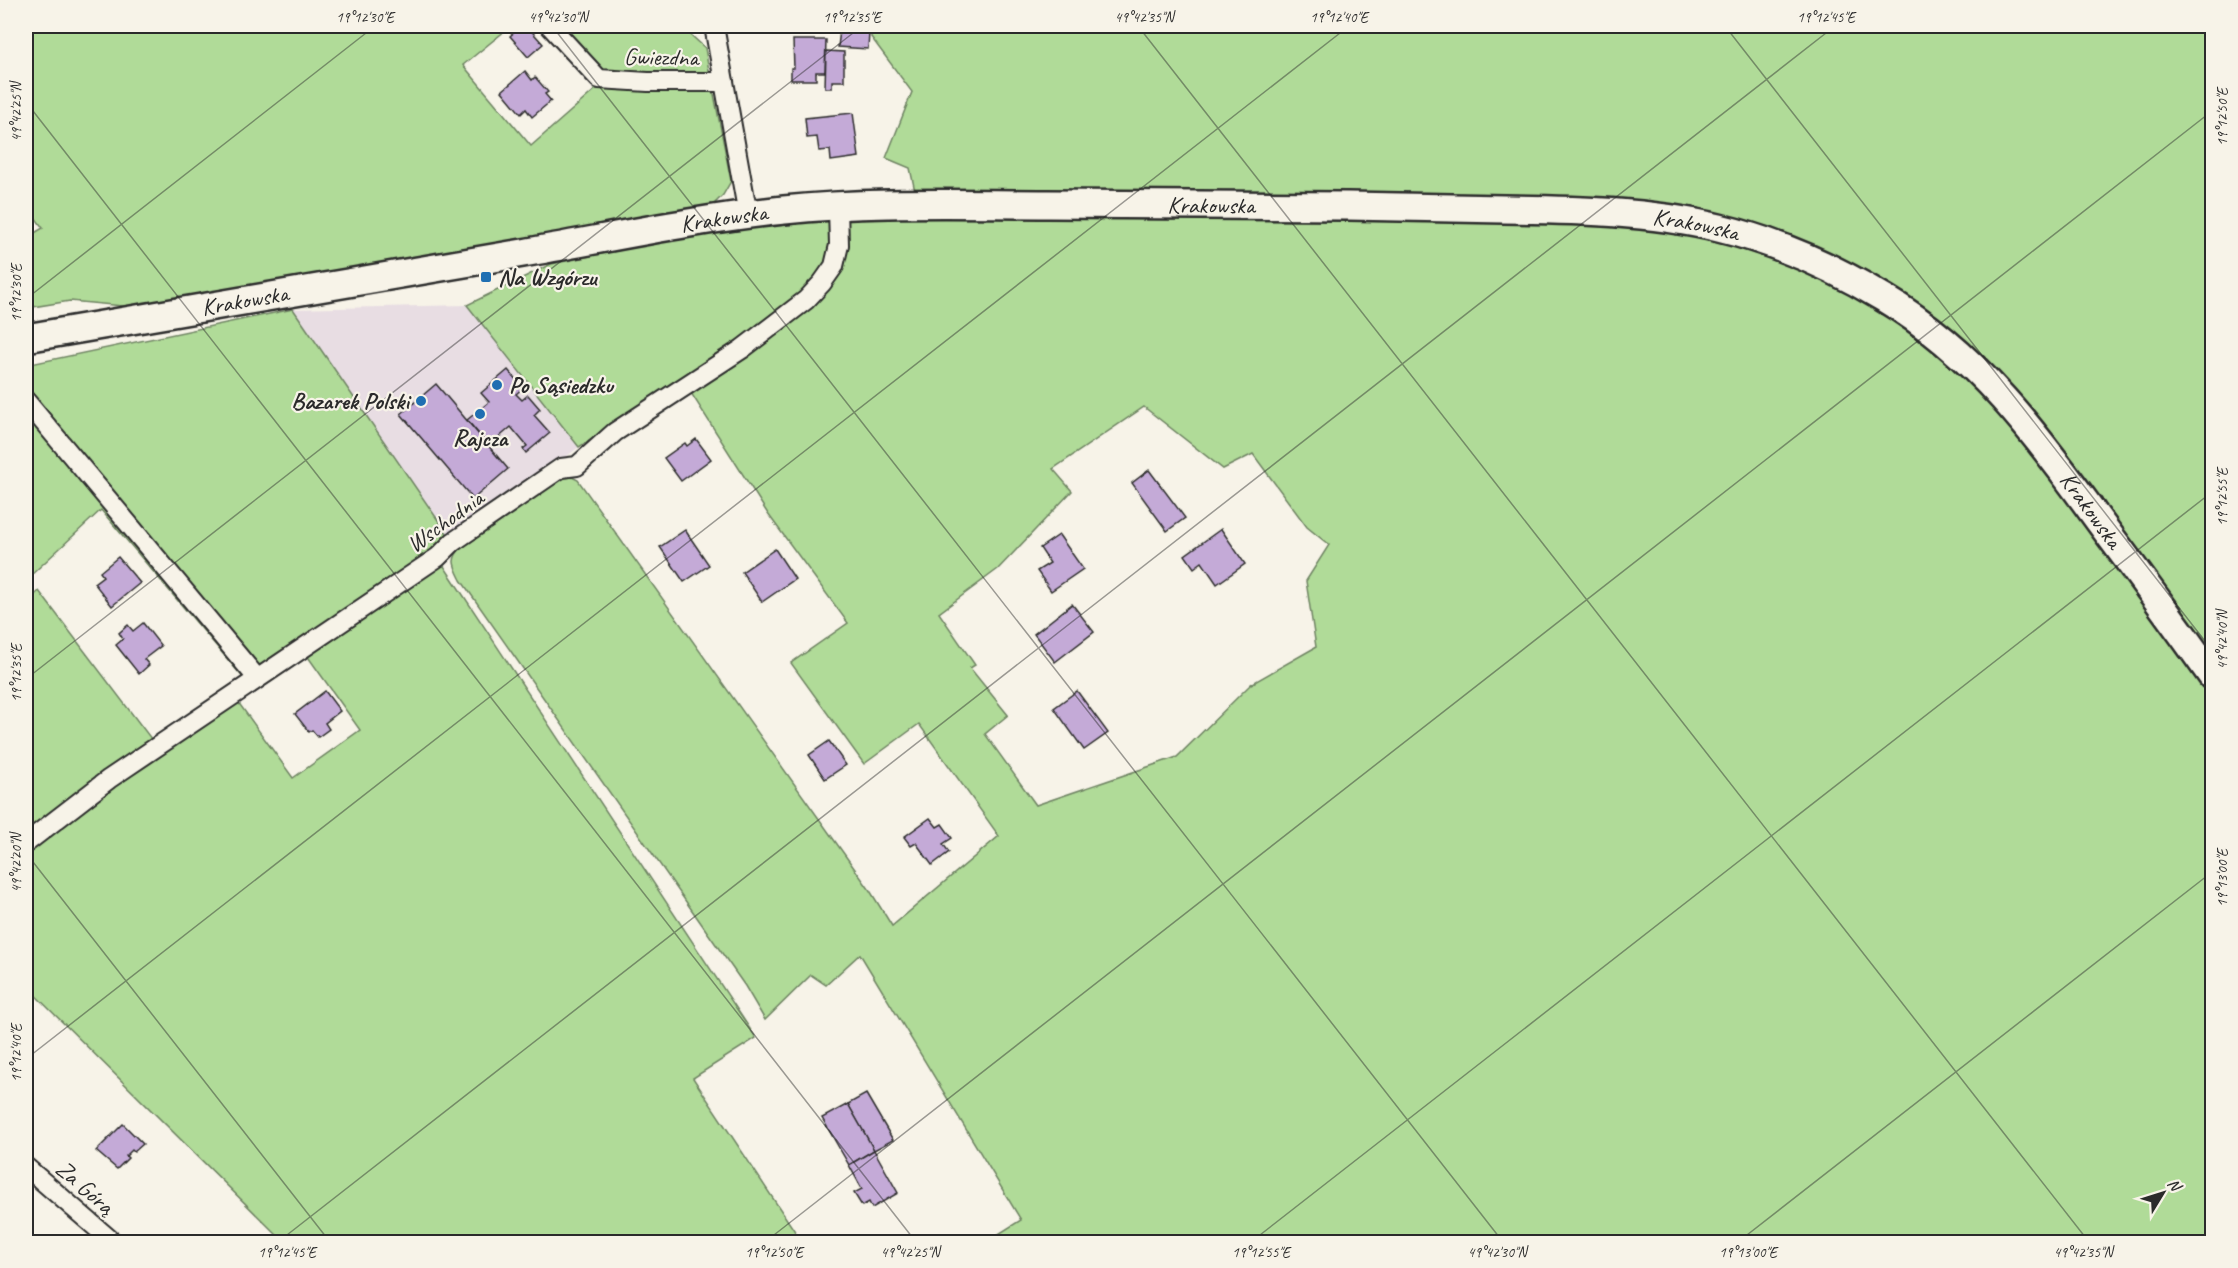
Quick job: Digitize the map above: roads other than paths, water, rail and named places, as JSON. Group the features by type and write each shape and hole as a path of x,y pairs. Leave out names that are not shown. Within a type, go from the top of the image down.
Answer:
{"main road":[{"name":"Krakowska","path":"26,338 748,215 838,207 942,204 1315,206 1574,210 1626,213 1668,219 1716,228 1794,252 1841,273 1922,323 1984,376 2013,407 2054,458 2212,676"}],"street":[{"name":"Gwiezdna","path":"550,26 599,79 648,82 724,82"},
{"path":"714,26 748,215"},
{"name":"Wschodnia","path":"26,843 109,779 438,557 453,542 561,468 577,466 615,432 742,349 806,300 834,266 839,245 838,207"},
{"path":"26,401 257,678"},
{"name":"Za Górą","path":"26,1167 113,1242"}],"place":[{"name":"Na Wzgórzu","path":"486,277"},
{"name":"Po Sąsiedzku","path":"497,385"},
{"name":"Bazarek Polski","path":"421,401"},
{"name":"Rajcza","path":"480,414"}]}
